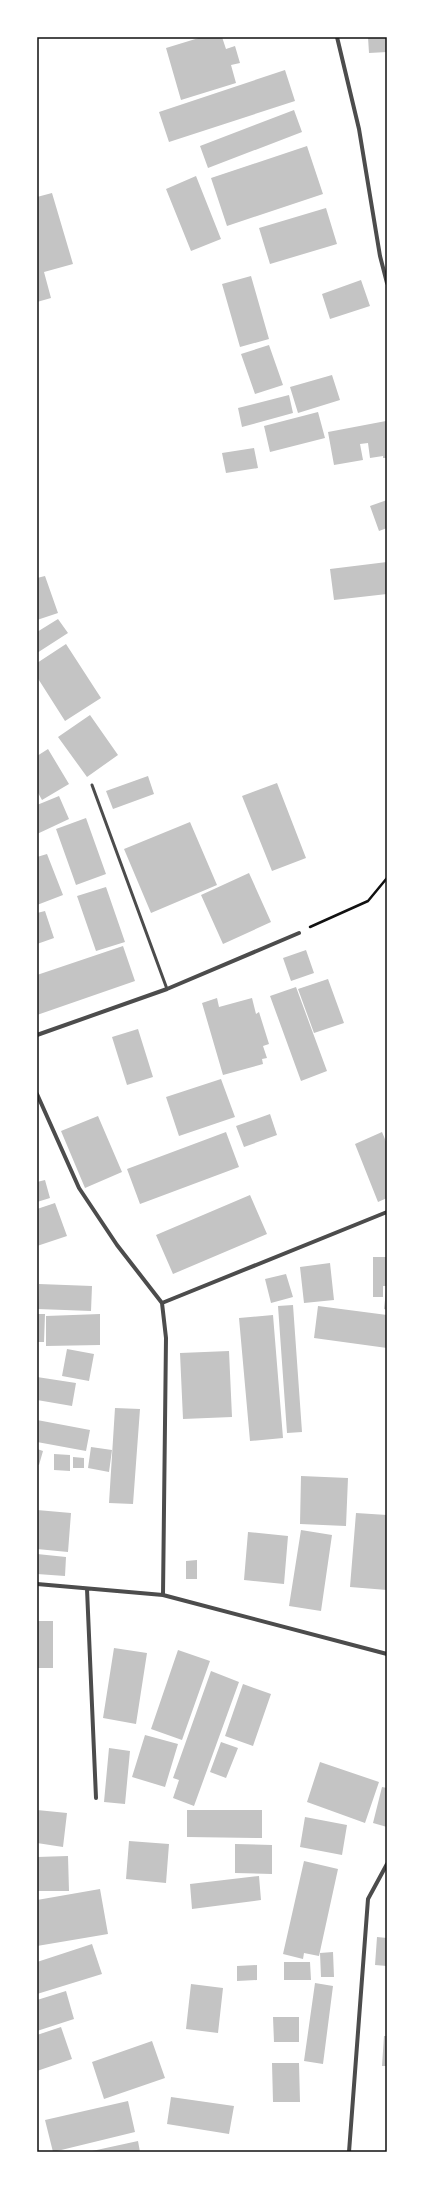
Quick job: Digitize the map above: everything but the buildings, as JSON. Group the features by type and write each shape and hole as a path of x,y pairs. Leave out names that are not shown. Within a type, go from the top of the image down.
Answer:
{"street":[{"path":"337,37 360,129 380,256 387,283"},
{"path":"37,1035 167,989 299,932"},
{"path":"37,1094 79,1188 117,1245 162,1303 166,1338 162,1595"},
{"path":"162,1303 387,1212"},
{"path":"37,1584 162,1595 387,1654"},
{"path":"87,1589 96,1798"},
{"path":"350,2152 368,1899 387,1864"}],"lane":[{"path":"92,784 167,989"}],"path":[{"path":"299,932 368,901 387,878"}]}
